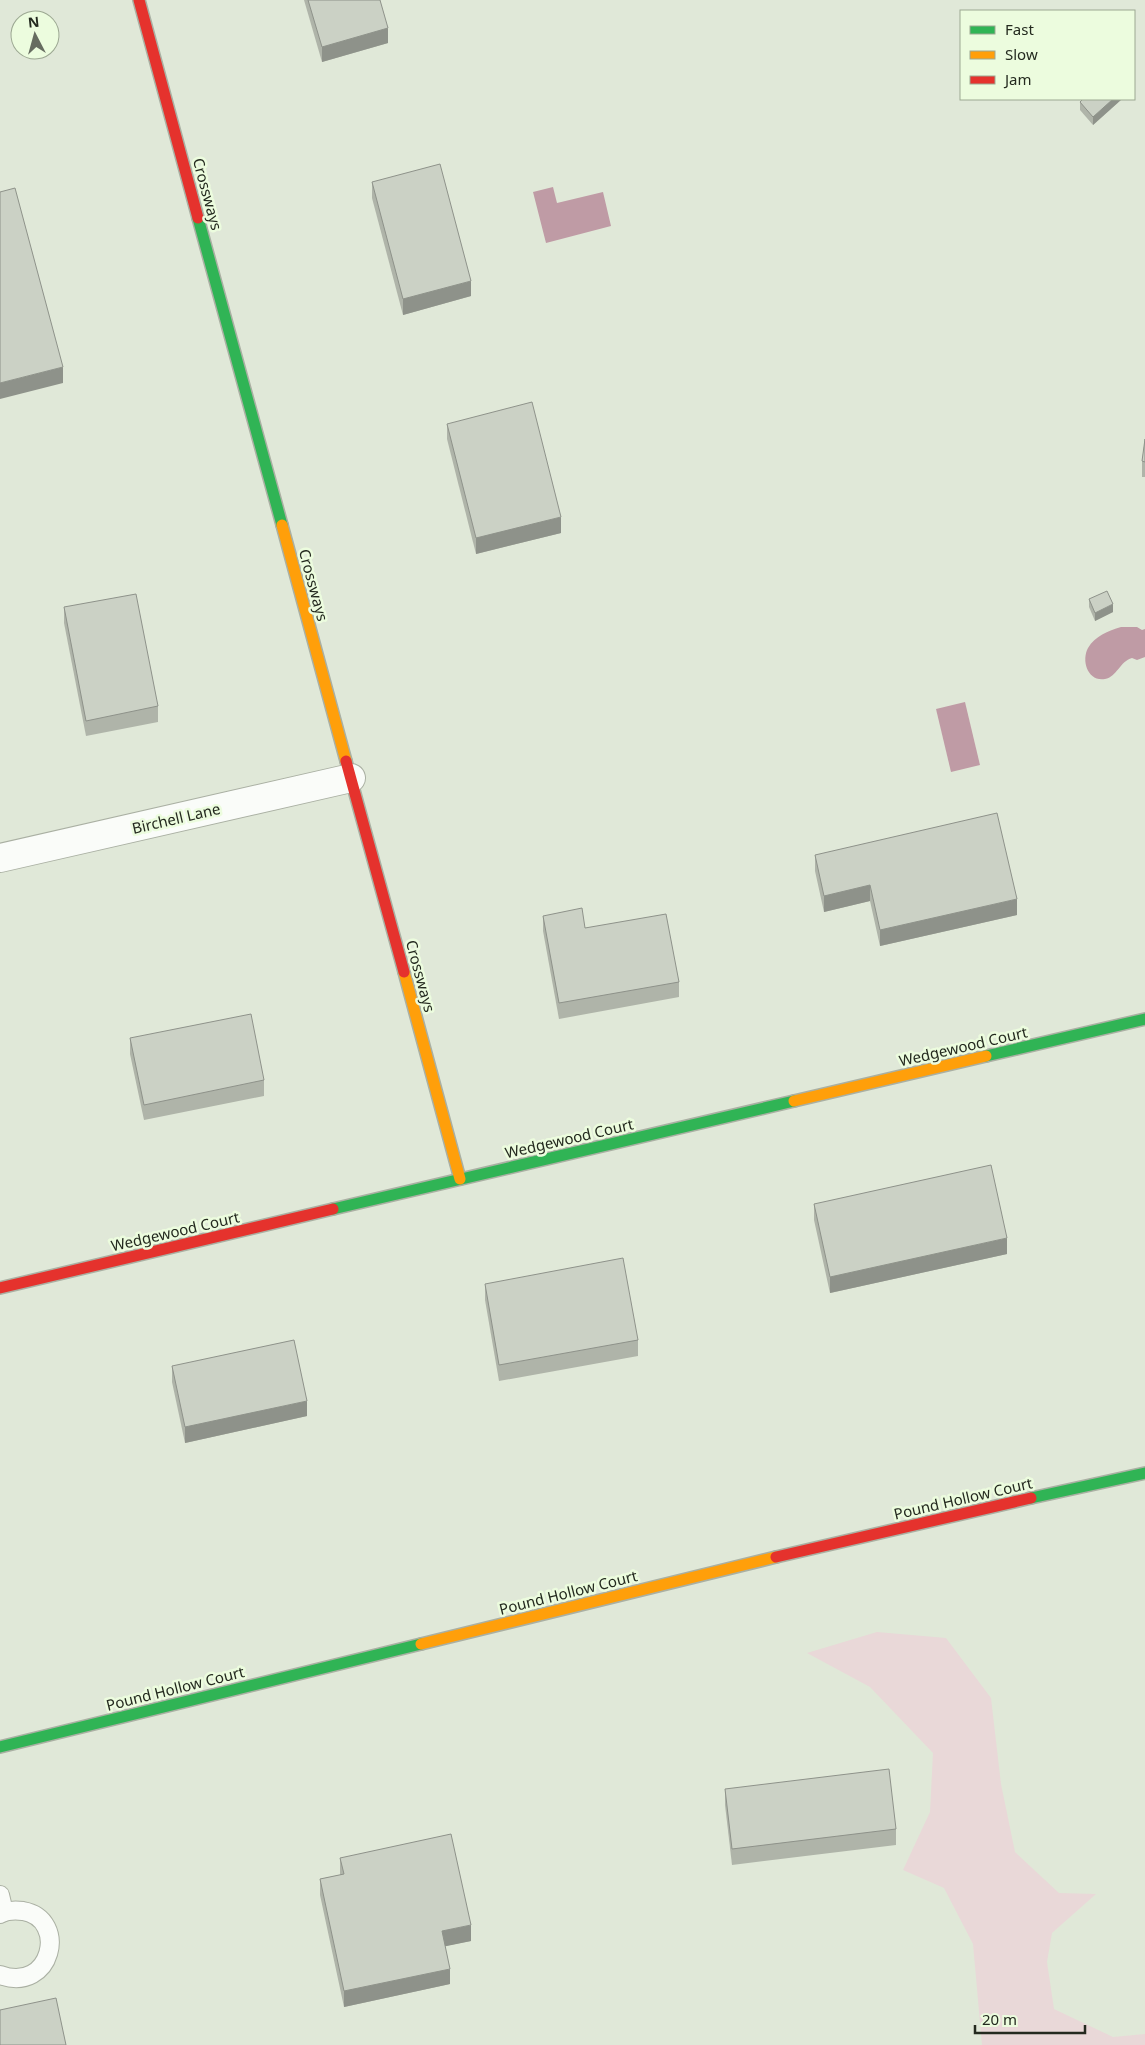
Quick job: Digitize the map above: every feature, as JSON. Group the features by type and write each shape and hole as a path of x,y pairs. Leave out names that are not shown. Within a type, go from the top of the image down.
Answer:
{"street":[{"name":"Crossways","path":"139,0 460,1178"},
{"name":"Birchell Lane","path":"0,858 352,778"},
{"name":"Wedgewood Court","path":"0,1288 460,1178 1145,1019"},
{"name":"Pound Hollow Court","path":"0,1747 844,1540 1145,1473"}],"lane":[{"path":"0,1975 9,1979 21,1979 32,1975 41,1968 47,1959 50,1947 49,1936 44,1925 37,1917 26,1912 1,1907"}],"shaded area":[{"path":"553,187 557,203 603,192 611,226 546,243 533,192"},
{"path":"1121,627 1145,629 1145,657 1137,660 1132,658 1124,662 1109,678 1099,679 1094,677 1087,669 1085,659 1088,648 1098,637"},
{"path":"965,702 980,765 951,772 936,709"},
{"path":"877,1632 946,1638 991,1698 1001,1784 1015,1852 1059,1893 1096,1894 1052,1933 1047,1962 1054,2009 1113,2037 1145,2034 1145,2045 982,2045 973,1944 944,1888 903,1870 930,1812 933,1753 870,1687 807,1653"}],"building":[{"path":"308,0 380,0 388,28 322,47"},
{"path":"1082,100 1112,100 1093,117 1080,102"},
{"path":"440,164 471,281 403,299 372,182"},
{"path":"15,188 63,367 0,383 0,192"},
{"path":"532,402 561,517 476,538 447,424"},
{"path":"1145,439 1145,462 1142,461"},
{"path":"1107,591 1113,604 1095,613 1089,599"},
{"path":"136,594 158,706 86,721 64,607"},
{"path":"997,813 1017,899 880,930 870,885 824,896 815,855"},
{"path":"582,908 585,928 666,914 679,982 559,1003 543,916"},
{"path":"251,1014 264,1080 144,1105 130,1038"},
{"path":"991,1165 1007,1238 830,1277 814,1204"},
{"path":"623,1258 638,1340 499,1365 485,1284"},
{"path":"294,1340 307,1401 185,1427 172,1366"},
{"path":"889,1769 896,1829 732,1849 725,1789"},
{"path":"451,1834 471,1925 442,1931 450,1969 344,1991 320,1879 344,1874 340,1858"},
{"path":"56,1998 66,2045 0,2045 0,2010"}],"traffic: fast":[{"path":"198,218 282,525"},
{"path":"986,1056 1145,1019"},
{"path":"333,1209 794,1101"},
{"path":"1031,1498 1145,1473"},
{"path":"0,1747 421,1644"}],"traffic: slow":[{"path":"282,525 346,761"},
{"path":"404,972 460,1179"},
{"path":"794,1101 986,1056"},
{"path":"421,1644 776,1557"}],"traffic: jam":[{"path":"139,0 198,218"},
{"path":"346,761 404,972"},
{"path":"0,1288 333,1209"},
{"path":"776,1557 1031,1498"}]}
